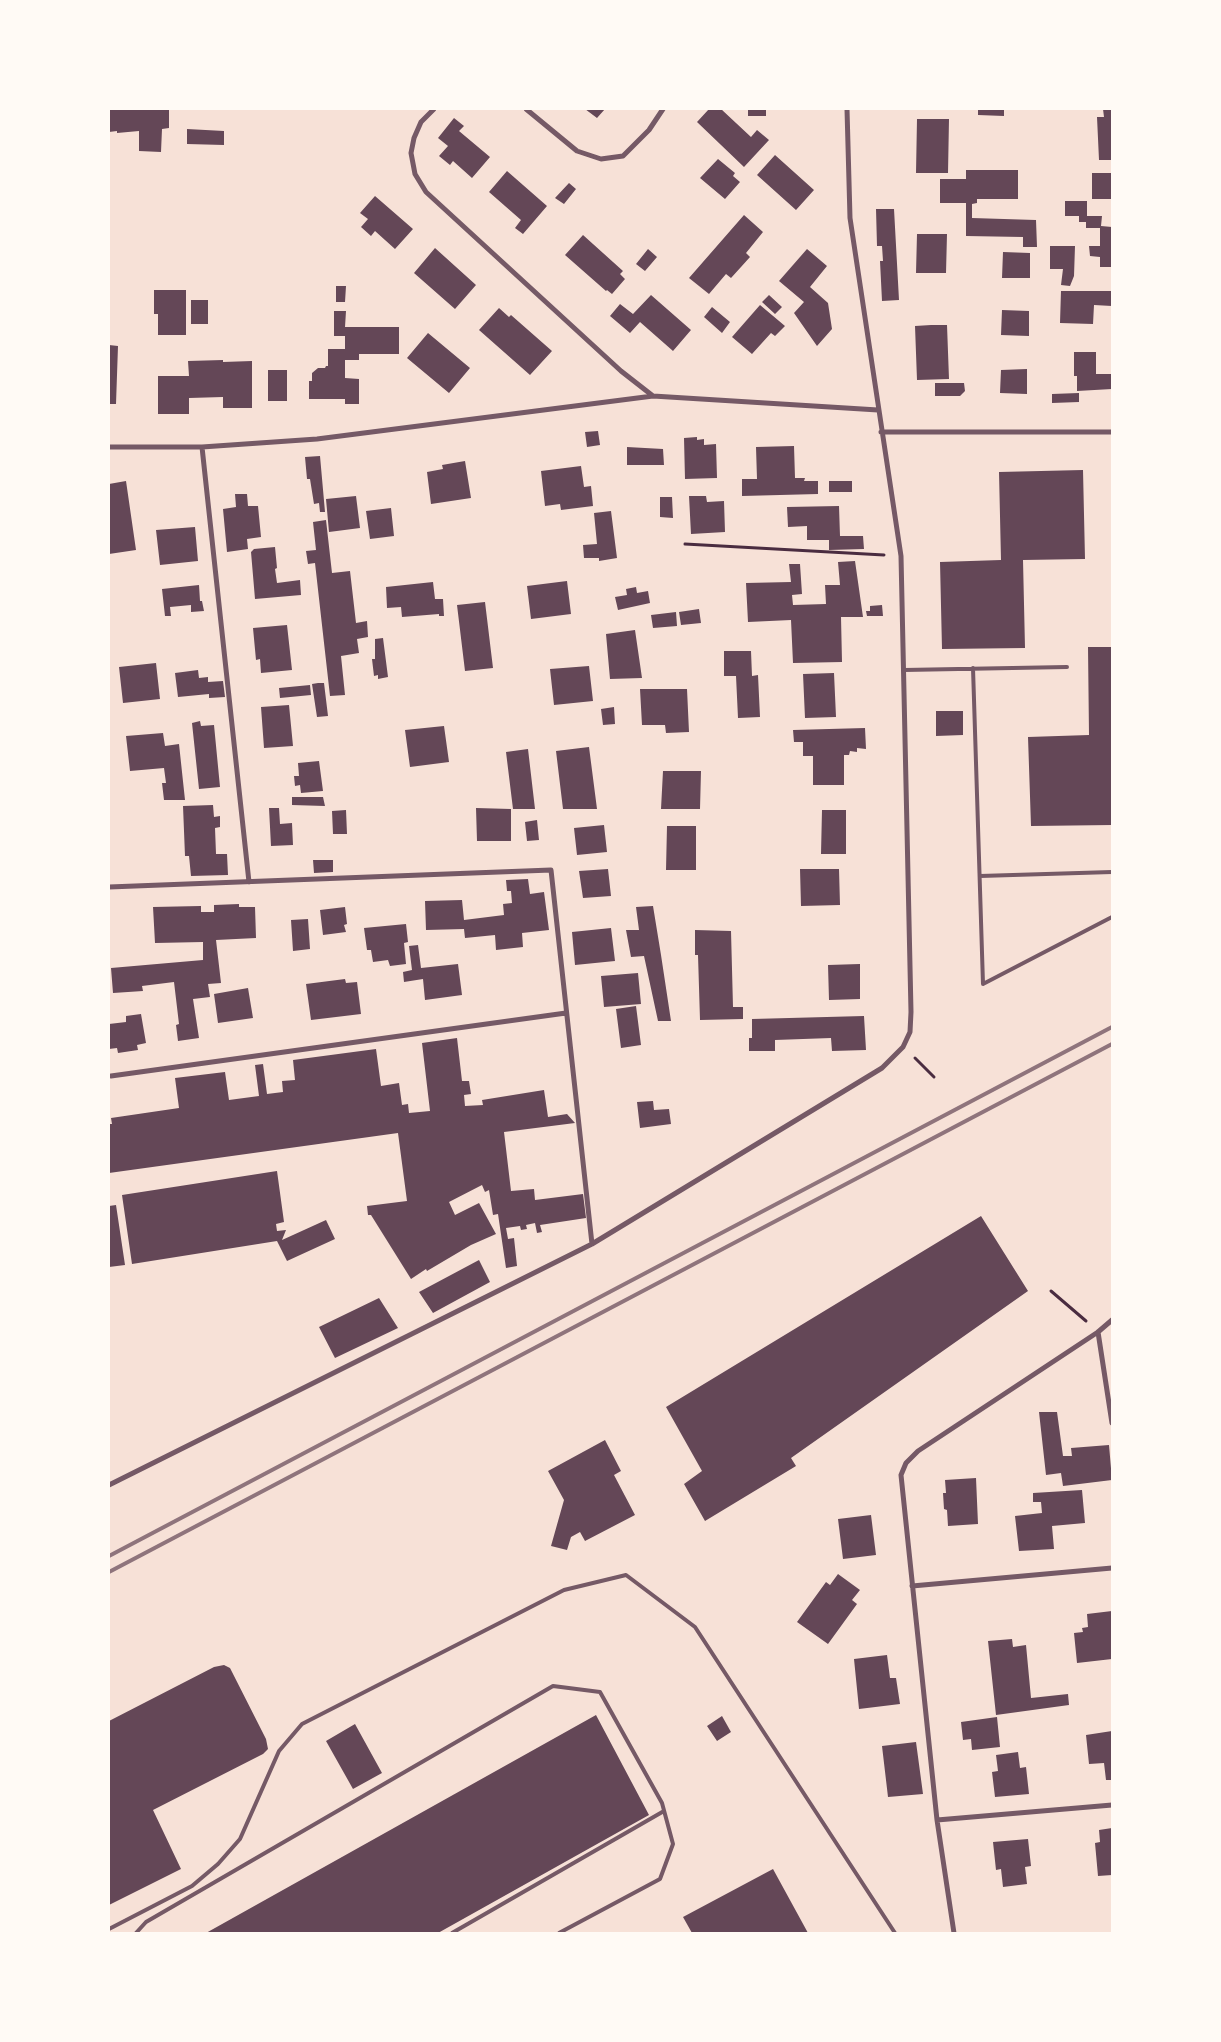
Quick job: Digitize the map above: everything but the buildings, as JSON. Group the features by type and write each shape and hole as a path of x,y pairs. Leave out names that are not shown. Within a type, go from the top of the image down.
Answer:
{"street":[{"path":"434,109 421,122 414,138 411,153 415,174 426,192 621,371 653,396"},
{"path":"526,109 576,152 601,158 623,156 649,130 663,109"},
{"path":"109,1485 592,1244 882,1068 903,1047 910,1032 911,1012 901,556 850,218 847,109"},
{"path":"109,447 202,447 317,439 653,396 878,410"},
{"path":"881,432 1112,432"},
{"path":"202,447 249,882"},
{"path":"109,887 551,870 592,1244"},
{"path":"111,1076 566,1014"},
{"path":"954,1933 937,1820 901,1475 906,1464 918,1452 1098,1332 1112,1320"},
{"path":"1098,1332 1112,1422"},
{"path":"912,1586 1112,1568"},
{"path":"937,1820 1112,1805"}],"lane":[{"path":"904,670 1067,667"},
{"path":"973,668 983,984 1112,917"},
{"path":"980,876 1112,872"},
{"path":"109,1929 192,1886 218,1864 240,1839 279,1751 302,1724 564,1590 626,1575 695,1628 895,1933"},
{"path":"136,1933 146,1922 554,1686 600,1692 662,1803 673,1844 660,1879 559,1933"},
{"path":"452,1933 664,1811"}],"path":[{"path":"685,544 901,556"},
{"path":"903,1047 934,1077"},
{"path":"1051,1291 1098,1332"}],"railway":[{"path":"109,1556 1112,1027"},
{"path":"109,1572 1112,1044"}]}
